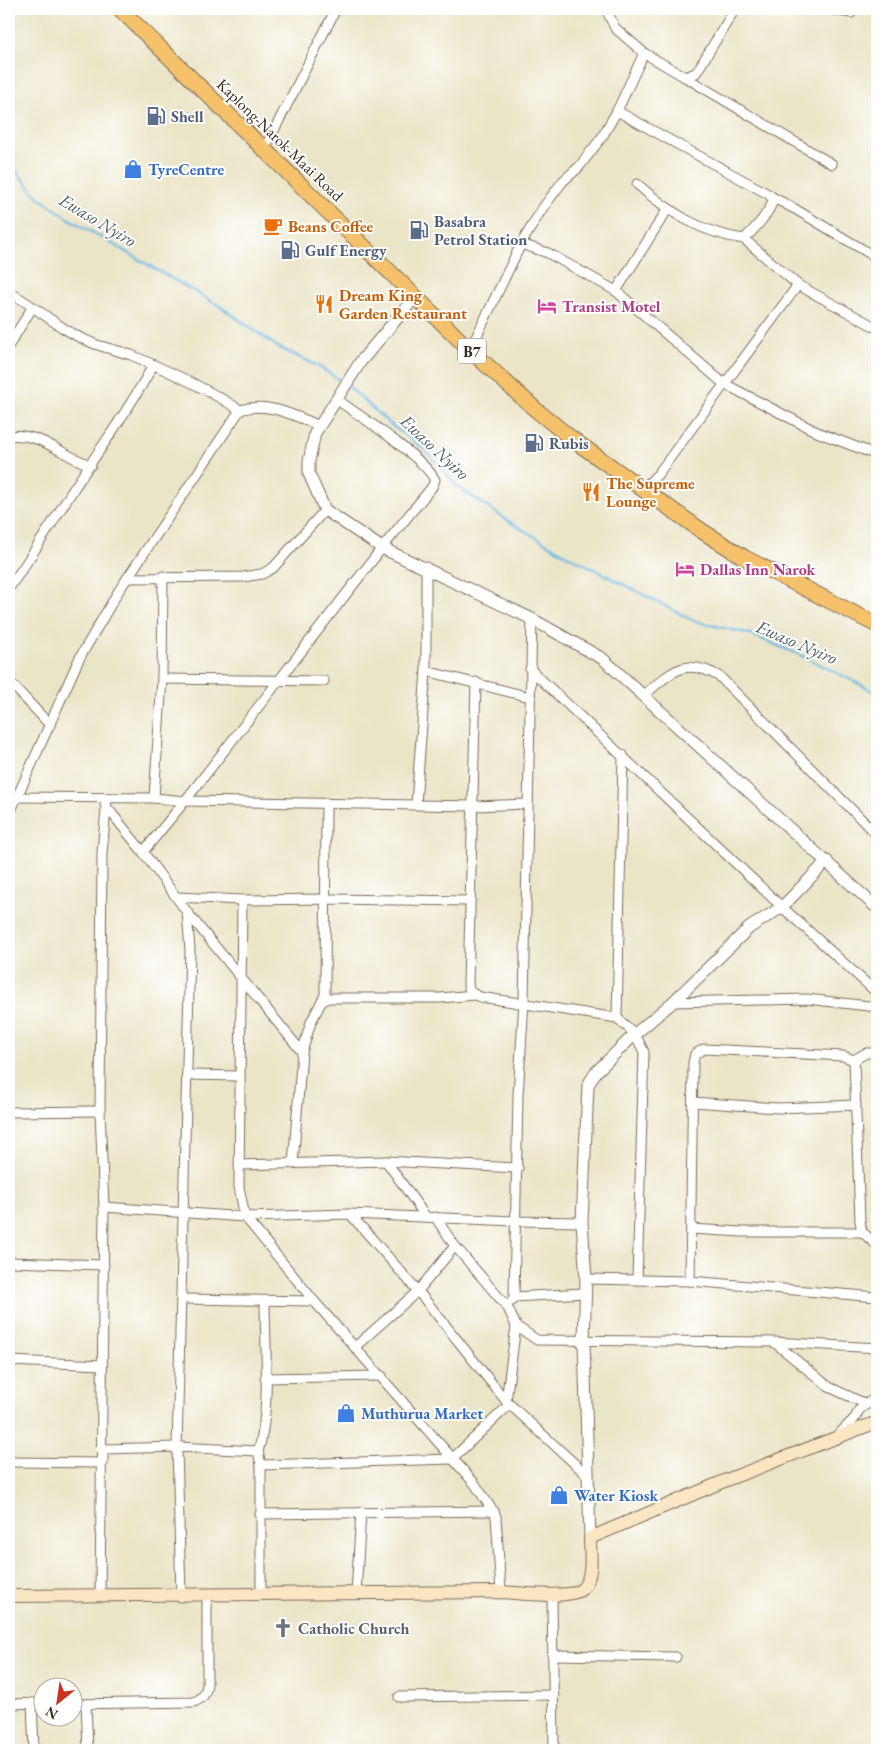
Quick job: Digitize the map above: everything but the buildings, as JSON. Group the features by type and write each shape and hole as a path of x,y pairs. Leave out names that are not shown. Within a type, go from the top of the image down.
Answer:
{"highway":[{"name":"Kaplong-Narok-Maai Road","path":"120,9 470,350 535,409 572,439 644,488 702,531 745,558 877,625"}],"main road":[{"path":"9,1596 206,1596 501,1592 570,1594 582,1589 590,1569 590,1538 729,1479 877,1422"}],"street":[{"path":"264,150 336,9"},
{"path":"606,9 615,28 644,53 832,164"},
{"path":"685,77 696,73 735,9"},
{"path":"827,9 851,13 855,9"},
{"path":"470,350 521,244 542,209 563,181 579,167 592,150 617,111 644,53"},
{"path":"617,111 795,209 877,258"},
{"path":"637,184 667,210 711,232 744,239 798,285 877,328"},
{"path":"744,239 764,217 771,206 772,198"},
{"path":"616,291 667,210"},
{"path":"521,244 548,254 616,291 723,383 817,432 877,455"},
{"path":"644,488 674,452 723,383 798,285"},
{"path":"9,292 60,326 91,343 129,354 215,394 240,410 258,407 281,410 320,426"},
{"path":"416,296 361,361 336,399 313,442 309,474 325,510 382,548 426,567 532,619 600,657 877,908"},
{"path":"9,345 32,308"},
{"path":"9,588 140,391 153,365"},
{"path":"143,852 185,802 382,548 432,487 434,480 431,472 336,399"},
{"path":"9,815 13,797 50,725 78,659 127,578 240,410"},
{"path":"9,436 17,434 34,438 91,465"},
{"path":"127,578 162,576 243,577 268,572 325,510"},
{"path":"416,804 426,671 426,567"},
{"path":"154,798 162,679 162,576"},
{"path":"508,1308 514,1297 518,1095 524,1002 532,619"},
{"path":"644,695 675,670 698,666 712,672 877,835"},
{"path":"530,669 624,755 782,907 877,993"},
{"path":"426,671 530,697"},
{"path":"162,679 324,681"},
{"path":"9,681 50,725"},
{"path":"475,995 470,992 468,985 476,682"},
{"path":"618,1018 624,755"},
{"path":"13,797 106,802 154,798 185,802 474,806 527,804"},
{"path":"106,802 177,897 186,912 242,976 265,1008 302,1052"},
{"path":"9,1462 103,1463 104,1207 100,1111 102,853 106,802"},
{"path":"293,1164 302,1052 319,1004 325,995 326,803"},
{"path":"590,1538 584,1341 584,1292 586,1279 582,1222 588,1085 596,1072 635,1034 674,1002 749,928 782,907 827,861"},
{"path":"177,897 242,900 470,901"},
{"path":"242,900 242,976 238,1076 239,1186 245,1217 314,1301 356,1346 475,1484 494,1512 501,1592"},
{"path":"181,1596 177,1447 190,950 186,912"},
{"path":"319,1004 328,998 440,998 475,995 618,1018 635,1034 644,1052 638,1280"},
{"path":"674,1002 807,999 877,1007"},
{"path":"690,1281 694,1056 700,1050 843,1056 854,1060"},
{"path":"854,1060 866,1053 877,1053"},
{"path":"854,1060 860,1221 862,1232 877,1245"},
{"path":"187,1075 238,1076"},
{"path":"693,1102 778,1108 856,1105"},
{"path":"9,1112 100,1111"},
{"path":"239,1165 386,1161 518,1168"},
{"path":"261,1465 452,1459 507,1403 516,1326 508,1308 430,1217 386,1161"},
{"path":"104,1207 245,1217 350,1214 582,1222"},
{"path":"350,1214 418,1291 507,1403 587,1475"},
{"path":"691,1229 742,1232 862,1232"},
{"path":"356,1346 418,1291 455,1246"},
{"path":"9,1262 104,1265"},
{"path":"586,1279 690,1281 877,1297"},
{"path":"514,1297 584,1292"},
{"path":"181,1299 314,1301"},
{"path":"261,1594 261,1465 258,1451 262,1432 265,1378 265,1301"},
{"path":"516,1326 537,1340 774,1342 877,1348"},
{"path":"774,1342 830,1387 866,1404 877,1403"},
{"path":"9,1361 102,1365"},
{"path":"265,1378 382,1376"},
{"path":"834,1440 866,1404 877,1396"},
{"path":"103,1449 177,1447 258,1451"},
{"path":"100,1596 103,1449"},
{"path":"356,1594 361,1512"},
{"path":"260,1514 494,1512"},
{"path":"552,1594 554,1750"},
{"path":"82,1704 124,1701 194,1702 201,1698 206,1691 206,1596"},
{"path":"552,1655 676,1657"},
{"path":"399,1697 554,1695"},
{"path":"9,1704 32,1703"},
{"path":"86,1704 88,1750"},
{"path":"33,1726 34,1750"}],"waterway":[{"name":"Ewaso Nyiro","path":"9,163 38,197 71,220 221,307 278,347 318,366 344,383"},
{"name":"Ewaso Nyiro","path":"348,386 391,425 424,449 458,487 513,524 565,554 694,621 750,634 807,658 877,693"}],"place":[{"name":"Shell","path":"156,116"},
{"name":"TyreCentre","path":"133,169"},
{"name":"Beans Coffee","path":"273,226"},
{"name":"Basabra Petrol Station","path":"419,230"},
{"name":"Gulf Energy","path":"290,250"},
{"name":"Dream King Garden Restaurant","path":"324,304"},
{"name":"Transist Motel","path":"547,306"},
{"name":"Rubis","path":"534,443"},
{"name":"The Supreme Lounge","path":"591,492"},
{"name":"Dallas Inn Narok","path":"685,569"},
{"name":"Muthurua Market","path":"346,1413"},
{"name":"Water Kiosk","path":"559,1495"},
{"name":"Catholic Church","path":"283,1628"}]}
